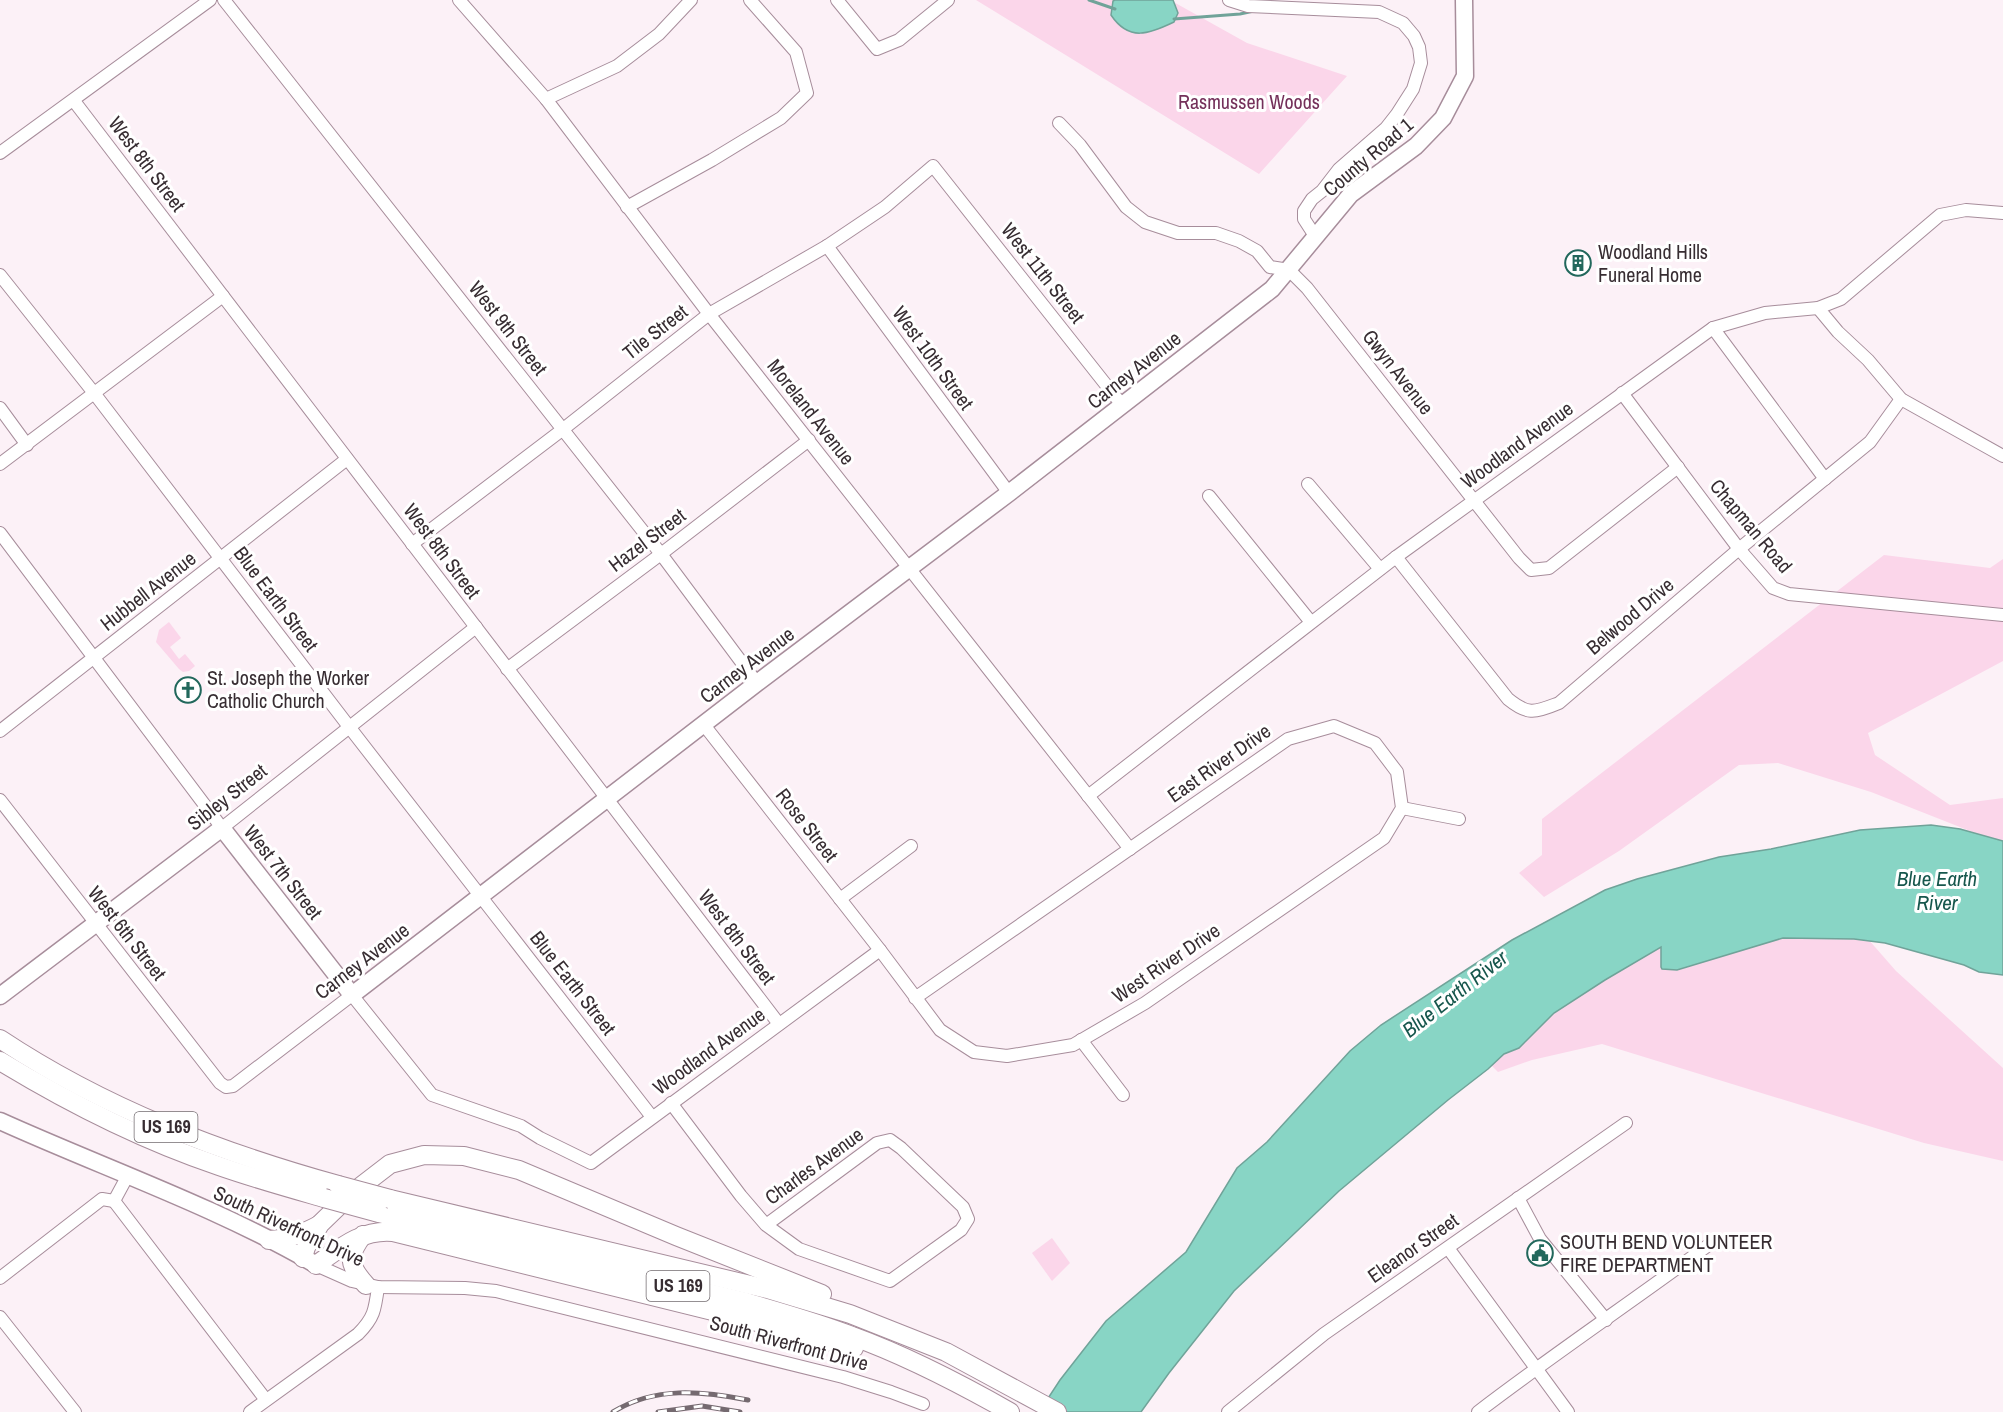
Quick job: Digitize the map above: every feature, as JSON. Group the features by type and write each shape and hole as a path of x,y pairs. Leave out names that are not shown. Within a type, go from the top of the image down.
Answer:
{"highway":[{"name":"US 169","path":"3,1041 92,1092 177,1132 275,1167 338,1185 385,1206 753,1304 852,1336 937,1373 1010,1412"},
{"name":"US 169","path":"0,1061 81,1107 217,1166 324,1198 385,1206 767,1289 850,1314 915,1339 977,1367 1057,1412"},
{"path":"269,1240 288,1239 301,1235 320,1224 351,1194 390,1164 424,1155 464,1156 519,1170 847,1304 915,1339"},
{"path":"320,1224 306,1247 309,1262 364,1234 381,1230 393,1232 793,1331 937,1373"},
{"path":"364,1234 351,1253 352,1263 355,1273 372,1286"}],"main road":[{"name":"County Road 1","path":"1289,270 1351,194 1416,146 1443,118 1465,76 1464,0"},
{"name":"Carney Avenue","path":"352,995 757,683 1249,309 1289,270"},
{"name":"Sibley Street","path":"0,996 222,828"},
{"name":"West 7th Street","path":"222,828 352,995"},
{"name":"South Riverfront Drive","path":"0,1121 127,1177 226,1217 309,1262"}],"street":[{"path":"0,153 210,0"},
{"name":"West 9th Street","path":"224,0 661,554 757,683"},
{"name":"Moreland Avenue","path":"459,0 546,99 709,314 1130,849"},
{"path":"546,99 617,66 658,34 691,0"},
{"path":"627,207 712,160 781,118 807,93 796,52 750,0"},
{"path":"837,0 877,50 899,40 948,0"},
{"path":"1229,0 1248,6 1379,12 1403,23 1410,29 1419,47 1421,63 1413,89 1397,114 1386,128 1339,169 1304,211 1304,219 1315,236"},
{"name":"West 8th Street","path":"74,101 779,1024"},
{"path":"1059,123 1080,145 1126,207 1145,222 1178,233 1216,232 1257,251 1270,267 1289,270"},
{"name":"Tile Street","path":"412,544 709,314 827,246 885,207 933,166"},
{"name":"West 11th Street","path":"933,166 1122,405"},
{"name":"Woodland Avenue","path":"1088,796 1310,621 1713,328 1765,313 1818,308 1841,299 1940,214 1966,210 2003,213"},
{"name":"West 10th Street","path":"827,246 1009,493"},
{"name":"Gwyn Avenue","path":"1289,270 1307,288 1519,558 1531,570 1550,568 1678,467"},
{"name":"Blue Earth Street","path":"0,275 94,393 652,1117"},
{"path":"0,464 223,296"},
{"path":"1818,308 1838,333 1868,360 1901,399 2003,456"},
{"path":"1713,328 1825,479"},
{"name":"Chapman Road","path":"1622,393 1740,549 1773,588 1789,594 2003,615"},
{"name":"Belwood Drive","path":"1396,557 1508,699 1521,710 1537,711 1559,703 1870,442 1901,399"},
{"path":"0,408 27,445"},
{"name":"Hazel Street","path":"507,669 809,440"},
{"name":"Hubbell Avenue","path":"0,730 347,459"},
{"path":"1308,484 1380,569"},
{"path":"1209,496 1310,621"},
{"name":"West 7th Street","path":"0,533 222,828"},
{"name":"Sibley Street","path":"222,828 476,627"},
{"name":"Rose Street","path":"704,725 880,950"},
{"name":"East River Drive","path":"1130,849 1288,739 1334,726 1375,743 1397,772 1402,808"},
{"name":"West 6th Street","path":"0,800 220,1083 226,1087"},
{"path":"1402,808 1459,819"},
{"name":"West River Drive","path":"880,950 940,1030 974,1052 1007,1056 1073,1045 1145,1003 1384,838 1402,808"},
{"path":"840,898 911,846"},
{"path":"915,998 1130,849"},
{"name":"Woodland Avenue","path":"591,1163 880,950"},
{"name":"West 7th Street","path":"352,995 432,1095 521,1126 591,1163"},
{"name":"Carney Avenue","path":"226,1087 233,1086 352,995"},
{"path":"1081,1040 1123,1095"},
{"path":"671,1103 741,1196 766,1225"},
{"name":"Eleanor Street","path":"1228,1412 1324,1334 1626,1123"},
{"name":"Charles Avenue","path":"890,1140 963,1207 968,1219 961,1230 890,1281 799,1249 766,1225 877,1143 890,1140"},
{"path":"114,1201 127,1177"},
{"path":"1518,1198 1540,1239 1606,1320"},
{"path":"0,1278 102,1199 114,1201 266,1400"},
{"path":"1478,1412 1535,1368 1606,1320 1714,1241"},
{"path":"1448,1248 1568,1412"},
{"name":"South Riverfront Drive","path":"309,1262 337,1276 372,1286 496,1291 843,1377 923,1404"},
{"path":"250,1412 358,1334 369,1323 374,1314 372,1286"},
{"path":"0,1317 75,1412"}],"green space":[{"name":"Rasmussen Woods","path":"976,0 1170,0 1247,43 1347,76 1259,174"},
{"path":"1884,555 1990,568 2003,559 2003,661 1868,733 1875,755 1950,805 2003,798 2003,844 1871,792 1778,763 1739,765 1619,851 1544,897 1519,873 1542,855 1542,819"},
{"path":"169,622 181,638 170,647 179,659 185,654 195,666 189,671 183,672 179,669 156,642 159,630"},
{"path":"1847,915 1896,971 2003,1068 2003,1161 1924,1143 1602,1044 1532,1060 1498,1072 1478,1052 1626,942"},
{"path":"1052,1238 1070,1263 1052,1281 1032,1253"}],"water":[{"path":"1115,0 1173,0 1178,13 1174,22 1156,30 1132,32 1118,24 1111,15"},
{"name":"Blue Earth River","path":"1931,825 1960,829 2003,841 2003,975 1979,972 1964,965 1885,943 1854,939 1783,938 1677,970 1662,969 1661,947 1554,1013 1519,1048 1504,1054 1339,1191 1234,1291 1141,1412 1039,1412 1060,1380 1106,1321 1186,1252 1237,1168 1267,1142 1350,1051 1381,1025 1512,940 1605,890 1719,857 1771,849 1860,830"}],"waterway":[{"path":"1089,0 1115,9"},
{"path":"1174,19 1254,11"}],"railway":[{"path":"613,1412 645,1398 662,1394 713,1394 748,1400"},
{"path":"658,1412 702,1406 740,1412"}],"place":[{"name":"Woodland Hills Funeral Home","path":"1578,263"},
{"name":"St. Joseph the Worker Catholic Church","path":"188,690"},
{"name":"SOUTH BEND VOLUNTEER FIRE DEPARTMENT","path":"1540,1253"}]}
